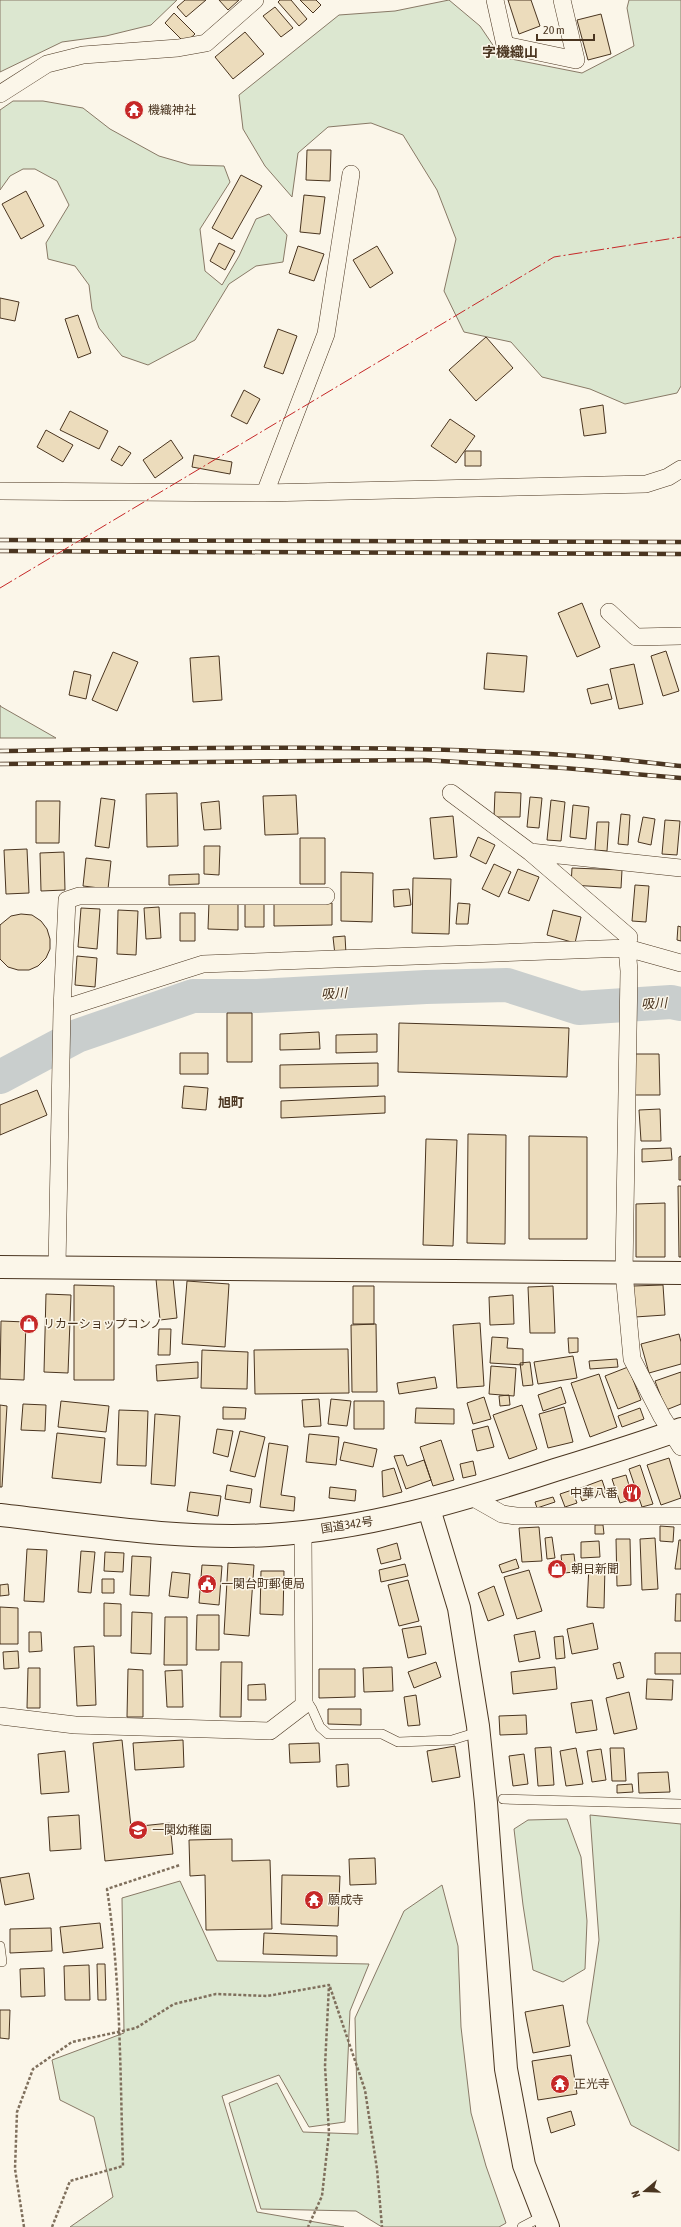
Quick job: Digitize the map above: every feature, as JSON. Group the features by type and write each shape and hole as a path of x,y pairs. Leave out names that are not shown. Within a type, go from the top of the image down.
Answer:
{"main road":[{"path":"0,1267 57,1266 681,1273"},
{"name":"国道342号","path":"0,1515 136,1531 221,1536 268,1535 303,1532 377,1520 472,1498 678,1436"},
{"path":"429,1509 459,1608 478,1732 506,2069 524,2165 546,2221"}],"street":[{"path":"0,94 47,64 83,55 178,48 206,43 255,0"},
{"path":"495,0 505,45 576,60 562,0"},
{"path":"265,493 326,334 351,174"},
{"path":"0,491 265,493 646,484 668,477 681,469"},
{"path":"608,612 636,637 681,636"},
{"path":"451,794 530,852 629,937 627,948 629,971 624,1272 632,1359 662,1417 678,1436"},
{"path":"530,852 681,868"},
{"path":"57,1266 62,1016 67,900 79,896 326,896"},
{"path":"62,1016 203,964 627,948 681,963"},
{"path":"472,1498 502,1514 516,1516 681,1516"},
{"path":"0,1716 75,1725 270,1731 304,1705 303,1532"}],"lane":[{"path":"304,1697 312,1709 320,1727 328,1734 382,1734 398,1742 452,1740 478,1732"},
{"path":"503,1799 681,1804"},
{"path":"0,1946 2,1962"},
{"path":"522,2227 546,2221"}],"path":[{"path":"52,2227 70,2181 123,2166 112,1922 107,1889 180,1865"},
{"path":"24,2227 15,2169 17,2112 33,2069 72,2042 136,2028 174,2004 216,1994 267,1996 329,1985"},
{"path":"308,2227 322,2196 329,2133 325,2066 329,1985"},
{"path":"329,1985 365,2090 377,2169 382,2227"}],"green space":[{"path":"0,0 177,0 151,25 106,36 62,42 0,72"},
{"path":"449,0 480,26 501,57 582,73 634,46 627,8 629,0 681,0 681,386 677,393 625,404 590,389 542,377 511,342 464,332 444,291 456,239 437,190 403,135 371,123 328,127 298,153 292,197 265,166 243,129 239,95 339,15 395,11"},
{"path":"13,101 43,101 83,108 110,129 159,156 190,165 224,166 230,182 200,229 205,271 222,285 239,256 256,219 269,214 287,235 283,262 256,266 229,284 195,340 148,365 122,356 99,328 92,309 89,285 75,266 48,259 46,243 69,205 57,181 35,169 23,169 10,176 0,190 0,110"},
{"path":"0,706 56,738 0,738"},
{"path":"590,1815 681,1824 679,2151 631,2125 587,2022 599,1940"},
{"path":"567,1819 581,1857 587,1921 585,1969 563,1982 533,1970 523,1905 514,1829 528,1820"},
{"path":"180,1881 217,1961 369,1964 350,2011 345,2122 309,2127 279,2075 222,2096 257,2212 344,2227 70,2227 113,2197 94,2117 60,2100 52,2060 124,2033 122,1898"},
{"path":"442,1885 458,1946 461,2027 471,2113 486,2166 506,2223 499,2227 382,2227 356,2211 261,2209 229,2103 277,2083 303,2132 358,2134 355,2018 404,1911"}],"building":[{"path":"185,0 206,0 186,17 177,7"},
{"path":"219,0 239,0 228,10"},
{"path":"280,0 291,0 307,19 299,26 278,2"},
{"path":"300,0 316,0 321,5 313,13"},
{"path":"508,0 531,0 540,26 519,34"},
{"path":"275,7 293,28 281,37 263,16"},
{"path":"174,13 195,34 185,43 165,23"},
{"path":"601,14 611,54 588,60 577,20"},
{"path":"245,32 264,54 233,79 215,57"},
{"path":"307,150 331,150 330,181 306,180"},
{"path":"241,175 262,186 232,239 212,228"},
{"path":"26,191 44,226 21,239 2,204"},
{"path":"304,195 325,197 320,234 300,232"},
{"path":"219,243 235,251 225,270 210,261"},
{"path":"298,246 324,254 314,281 289,273"},
{"path":"377,246 393,273 370,288 353,260"},
{"path":"0,298 19,302 15,321 0,318"},
{"path":"78,315 91,353 78,358 65,319"},
{"path":"278,329 297,336 283,374 264,367"},
{"path":"486,337 513,368 476,401 449,370"},
{"path":"244,390 260,399 247,424 231,416"},
{"path":"603,405 606,433 584,436 580,409"},
{"path":"70,411 108,431 99,449 60,430"},
{"path":"450,419 475,436 456,463 431,446"},
{"path":"46,430 73,445 63,462 37,447"},
{"path":"171,440 183,458 155,478 143,460"},
{"path":"119,446 131,453 122,466 111,460"},
{"path":"465,451 481,451 481,466 465,466"},
{"path":"194,455 232,462 230,474 192,467"},
{"path":"582,603 600,647 577,657 558,613"},
{"path":"666,651 679,691 663,696 651,656"},
{"path":"113,652 138,662 117,711 92,700"},
{"path":"487,653 527,656 524,692 484,689"},
{"path":"219,656 222,700 193,702 190,658"},
{"path":"634,664 643,704 619,709 610,669"},
{"path":"74,671 91,675 86,699 69,695"},
{"path":"608,684 612,699 591,704 587,689"},
{"path":"495,792 521,793 520,817 494,817"},
{"path":"177,793 178,846 147,847 146,794"},
{"path":"296,795 298,834 265,835 263,796"},
{"path":"530,797 542,798 539,828 527,827"},
{"path":"101,798 115,800 109,848 95,846"},
{"path":"551,800 565,802 561,841 547,840"},
{"path":"36,801 60,801 59,843 36,843"},
{"path":"219,801 221,829 204,830 201,803"},
{"path":"573,805 589,807 586,839 570,837"},
{"path":"621,814 630,815 628,845 618,844"},
{"path":"453,816 457,857 434,859 430,818"},
{"path":"643,817 655,819 651,845 638,842"},
{"path":"665,820 680,821 677,855 662,854"},
{"path":"597,822 609,822 607,851 595,850"},
{"path":"478,837 495,845 486,864 470,856"},
{"path":"300,838 325,838 325,884 300,884"},
{"path":"204,846 220,846 219,875 204,874"},
{"path":"27,849 29,893 6,894 4,850"},
{"path":"64,852 65,890 41,891 40,853"},
{"path":"86,858 111,861 108,889 83,886"},
{"path":"494,864 511,872 499,897 482,889"},
{"path":"572,868 622,870 621,888 571,885"},
{"path":"518,869 539,877 529,901 508,893"},
{"path":"341,872 373,873 372,922 341,921"},
{"path":"199,874 199,884 169,885 169,875"},
{"path":"413,878 451,879 449,934 412,933"},
{"path":"635,885 649,886 646,922 632,921"},
{"path":"409,889 411,905 394,907 393,890"},
{"path":"209,902 238,903 238,930 208,929"},
{"path":"274,903 332,903 332,925 274,926"},
{"path":"458,903 470,904 468,924 456,924"},
{"path":"245,904 264,904 264,927 245,927"},
{"path":"159,907 161,938 146,939 144,908"},
{"path":"81,908 100,909 97,949 78,947"},
{"path":"118,910 138,911 136,955 117,954"},
{"path":"553,910 581,917 575,943 547,935"},
{"path":"180,913 195,913 195,941 180,941"},
{"path":"21,914 32,915 41,921 47,929 50,939 50,949 46,958 38,966 29,970 18,970 8,967 0,959 0,925 11,916"},
{"path":"678,926 681,927 681,941 677,940"},
{"path":"345,936 346,954 335,955 333,937"},
{"path":"77,956 97,958 95,987 75,985"},
{"path":"227,1013 252,1013 252,1062 227,1062"},
{"path":"399,1023 569,1028 567,1077 398,1072"},
{"path":"319,1032 320,1049 280,1050 280,1034"},
{"path":"377,1034 377,1052 336,1053 336,1035"},
{"path":"180,1053 208,1053 208,1074 180,1074"},
{"path":"634,1054 659,1054 660,1095 635,1095"},
{"path":"378,1063 378,1086 280,1088 280,1065"},
{"path":"184,1086 208,1088 206,1110 182,1108"},
{"path":"37,1090 47,1115 0,1135 0,1105"},
{"path":"385,1096 385,1113 281,1118 281,1101"},
{"path":"660,1109 661,1141 641,1141 639,1110"},
{"path":"468,1134 506,1135 505,1244 467,1243"},
{"path":"529,1136 587,1137 587,1239 529,1239"},
{"path":"426,1139 457,1140 453,1246 423,1245"},
{"path":"671,1148 672,1160 642,1162 642,1149"},
{"path":"681,1156 681,1180 679,1180 679,1157"},
{"path":"678,1186 681,1186 681,1257 679,1257"},
{"path":"665,1203 665,1257 636,1257 636,1204"},
{"path":"173,1277 177,1318 160,1320 156,1279"},
{"path":"187,1281 229,1284 225,1347 182,1344"},
{"path":"74,1285 114,1286 114,1380 74,1380"},
{"path":"663,1285 665,1315 635,1317 633,1286"},
{"path":"353,1286 374,1286 374,1324 353,1324"},
{"path":"553,1286 555,1333 530,1333 528,1287"},
{"path":"46,1294 71,1295 68,1373 44,1372"},
{"path":"513,1295 514,1324 490,1325 489,1297"},
{"path":"1,1321 26,1322 24,1380 0,1379"},
{"path":"480,1323 484,1386 457,1388 453,1325"},
{"path":"376,1324 377,1392 352,1392 351,1325"},
{"path":"159,1329 171,1329 170,1355 158,1355"},
{"path":"679,1334 681,1342 681,1364 649,1373 641,1344"},
{"path":"492,1337 508,1338 507,1348 523,1349 523,1365 490,1363"},
{"path":"568,1338 578,1338 578,1352 569,1353"},
{"path":"348,1349 349,1393 255,1394 254,1350"},
{"path":"202,1350 248,1352 247,1389 201,1388"},
{"path":"573,1356 577,1378 538,1384 534,1362"},
{"path":"617,1359 618,1367 590,1369 589,1361"},
{"path":"198,1362 198,1378 157,1381 156,1365"},
{"path":"530,1362 533,1385 523,1386 520,1363"},
{"path":"491,1366 516,1368 514,1396 489,1394"},
{"path":"628,1367 641,1400 618,1409 605,1376"},
{"path":"681,1372 681,1404 666,1410 655,1381"},
{"path":"599,1374 617,1427 590,1437 571,1383"},
{"path":"435,1377 437,1388 399,1394 397,1383"},
{"path":"561,1387 566,1403 543,1411 538,1395"},
{"path":"509,1395 510,1405 500,1406 499,1396"},
{"path":"484,1397 491,1419 473,1424 467,1403"},
{"path":"319,1399 321,1426 304,1427 302,1400"},
{"path":"331,1399 351,1401 347,1426 328,1424"},
{"path":"61,1401 109,1406 106,1432 58,1427"},
{"path":"354,1401 384,1401 384,1429 354,1429"},
{"path":"23,1404 46,1405 45,1431 21,1430"},
{"path":"0,1405 7,1406 2,1487 0,1487"},
{"path":"522,1405 537,1449 509,1459 493,1415"},
{"path":"223,1407 246,1408 245,1419 223,1419"},
{"path":"564,1407 573,1442 548,1448 539,1414"},
{"path":"416,1408 454,1409 454,1424 415,1423"},
{"path":"640,1408 644,1419 622,1427 618,1416"},
{"path":"119,1410 148,1411 146,1466 117,1465"},
{"path":"155,1414 180,1416 175,1486 151,1484"},
{"path":"488,1426 494,1447 477,1451 472,1430"},
{"path":"217,1429 233,1431 228,1457 213,1453"},
{"path":"240,1431 265,1437 255,1477 230,1471"},
{"path":"57,1433 105,1438 101,1483 52,1478"},
{"path":"309,1434 339,1437 336,1465 306,1462"},
{"path":"441,1440 454,1480 433,1486 420,1447"},
{"path":"344,1442 377,1449 373,1467 340,1460"},
{"path":"269,1443 288,1446 281,1495 295,1497 294,1511 260,1507"},
{"path":"403,1455 407,1466 424,1460 431,1480 406,1489 394,1456"},
{"path":"669,1458 681,1498 661,1505 647,1465"},
{"path":"473,1461 476,1475 463,1478 460,1464"},
{"path":"640,1465 653,1504 642,1507 629,1469"},
{"path":"394,1468 402,1492 383,1497 382,1471"},
{"path":"626,1475 633,1499 620,1503 612,1479"},
{"path":"602,1480 606,1492 582,1501 578,1489"},
{"path":"227,1485 252,1489 250,1503 225,1499"},
{"path":"330,1487 356,1490 355,1501 329,1498"},
{"path":"572,1490 577,1503 565,1507 560,1494"},
{"path":"190,1492 221,1496 218,1516 187,1511"},
{"path":"553,1497 555,1502 537,1508 535,1502"},
{"path":"595,1525 603,1525 604,1534 595,1534"},
{"path":"660,1526 674,1527 673,1542 660,1541"},
{"path":"539,1527 542,1561 522,1562 519,1528"},
{"path":"552,1537 555,1558 547,1559 545,1538"},
{"path":"655,1538 658,1589 642,1590 640,1539"},
{"path":"616,1539 630,1539 631,1585 617,1586"},
{"path":"679,1540 681,1540 681,1569 675,1569"},
{"path":"599,1541 600,1557 581,1558 581,1542"},
{"path":"397,1543 401,1559 381,1564 377,1549"},
{"path":"27,1549 47,1550 44,1602 24,1601"},
{"path":"81,1551 95,1552 91,1593 78,1592"},
{"path":"105,1552 124,1553 123,1572 104,1571"},
{"path":"574,1554 576,1572 563,1573 561,1555"},
{"path":"132,1556 151,1557 149,1596 130,1595"},
{"path":"516,1559 519,1568 502,1573 499,1565"},
{"path":"228,1563 254,1565 249,1636 224,1634"},
{"path":"405,1564 408,1576 381,1582 379,1570"},
{"path":"202,1565 222,1566 219,1605 199,1603"},
{"path":"589,1565 605,1566 604,1608 587,1607"},
{"path":"529,1570 542,1611 517,1619 504,1577"},
{"path":"261,1571 284,1571 283,1615 260,1614"},
{"path":"172,1572 190,1574 188,1598 169,1596"},
{"path":"102,1579 114,1579 114,1593 102,1593"},
{"path":"408,1580 419,1621 399,1626 388,1585"},
{"path":"8,1584 9,1595 0,1596 0,1585"},
{"path":"494,1586 504,1615 488,1621 478,1593"},
{"path":"676,1594 681,1594 681,1621 675,1621"},
{"path":"104,1603 121,1604 121,1636 104,1636"},
{"path":"0,1607 18,1608 18,1644 0,1644"},
{"path":"132,1612 152,1613 151,1654 131,1653"},
{"path":"197,1615 219,1615 219,1650 196,1650"},
{"path":"165,1617 187,1617 187,1665 164,1665"},
{"path":"593,1623 598,1649 572,1654 567,1629"},
{"path":"421,1626 426,1654 408,1658 402,1629"},
{"path":"535,1631 540,1658 519,1662 514,1635"},
{"path":"29,1632 41,1632 42,1651 29,1652"},
{"path":"563,1636 565,1658 556,1659 554,1637"},
{"path":"94,1646 96,1705 77,1706 74,1647"},
{"path":"18,1651 19,1668 4,1669 3,1652"},
{"path":"655,1653 681,1653 681,1674 655,1674"},
{"path":"221,1662 242,1662 241,1717 220,1717"},
{"path":"436,1662 441,1677 414,1688 408,1672"},
{"path":"620,1662 624,1677 617,1679 613,1664"},
{"path":"392,1667 393,1691 364,1692 363,1668"},
{"path":"555,1667 557,1689 513,1694 511,1672"},
{"path":"28,1668 40,1668 40,1708 27,1708"},
{"path":"128,1669 143,1670 143,1717 127,1717"},
{"path":"319,1669 355,1669 355,1697 319,1698"},
{"path":"182,1670 183,1707 167,1707 165,1671"},
{"path":"647,1679 673,1680 672,1700 646,1699"},
{"path":"265,1684 266,1700 248,1700 248,1685"},
{"path":"629,1692 637,1729 614,1734 606,1698"},
{"path":"416,1695 420,1725 408,1726 404,1697"},
{"path":"592,1700 597,1730 576,1733 571,1703"},
{"path":"328,1709 361,1709 361,1725 328,1724"},
{"path":"526,1715 527,1734 500,1735 499,1716"},
{"path":"122,1740 131,1827 170,1823 173,1854 105,1861 93,1743"},
{"path":"183,1740 184,1767 135,1770 133,1743"},
{"path":"319,1743 320,1762 290,1763 289,1744"},
{"path":"455,1746 460,1777 432,1782 427,1751"},
{"path":"551,1747 554,1785 538,1786 535,1748"},
{"path":"576,1748 583,1784 566,1786 560,1751"},
{"path":"610,1748 624,1748 626,1781 612,1781"},
{"path":"601,1749 606,1780 592,1782 587,1751"},
{"path":"65,1751 69,1792 41,1794 38,1754"},
{"path":"524,1754 528,1784 513,1786 509,1756"},
{"path":"348,1764 349,1786 337,1787 336,1765"},
{"path":"668,1772 670,1792 639,1793 638,1773"},
{"path":"632,1784 633,1792 617,1793 617,1785"},
{"path":"79,1815 81,1849 50,1851 48,1817"},
{"path":"232,1839 232,1861 270,1860 272,1929 206,1930 205,1875 190,1876 189,1840"},
{"path":"375,1858 376,1884 350,1885 349,1859"},
{"path":"29,1873 34,1899 5,1905 0,1878"},
{"path":"282,1875 340,1876 338,1926 281,1924"},
{"path":"100,1923 103,1948 63,1953 60,1927"},
{"path":"51,1928 52,1951 10,1953 10,1929"},
{"path":"264,1933 337,1936 337,1956 263,1954"},
{"path":"97,1964 105,1964 106,2000 98,2000"},
{"path":"89,1965 90,2000 65,2000 64,1966"},
{"path":"44,1968 45,1996 21,1997 20,1969"},
{"path":"563,2005 570,2046 533,2053 525,2012"},
{"path":"0,2010 10,2010 9,2039 0,2038"},
{"path":"571,2055 577,2094 538,2100 532,2061"},
{"path":"571,2111 575,2125 551,2133 547,2118"}],"waterway":[{"name":"吸川","path":"0,1077 77,1036 193,996 257,996 426,987 507,985 579,1008 671,1002 681,1004"}],"railway":[{"path":"0,540 681,542"},
{"path":"0,551 681,554"},
{"path":"0,751 282,748 424,749 580,756 681,766"},
{"path":"0,764 423,760 564,768 681,778"}],"power":[{"path":"0,588 554,257 681,237"}],"place":[{"name":"機織神社","path":"134,110"},
{"name":"リカーショップコンノ","path":"29,1324"},
{"name":"中華八番","path":"632,1493"},
{"name":"朝日新聞","path":"557,1569"},
{"name":"一関台町郵便局","path":"207,1584"},
{"name":"一関幼稚園","path":"138,1830"},
{"name":"願成寺","path":"314,1900"},
{"name":"正光寺","path":"560,2084"}],"district":[{"name":"字機織山","path":"510,52"},
{"name":"旭町","path":"231,1102"}]}
